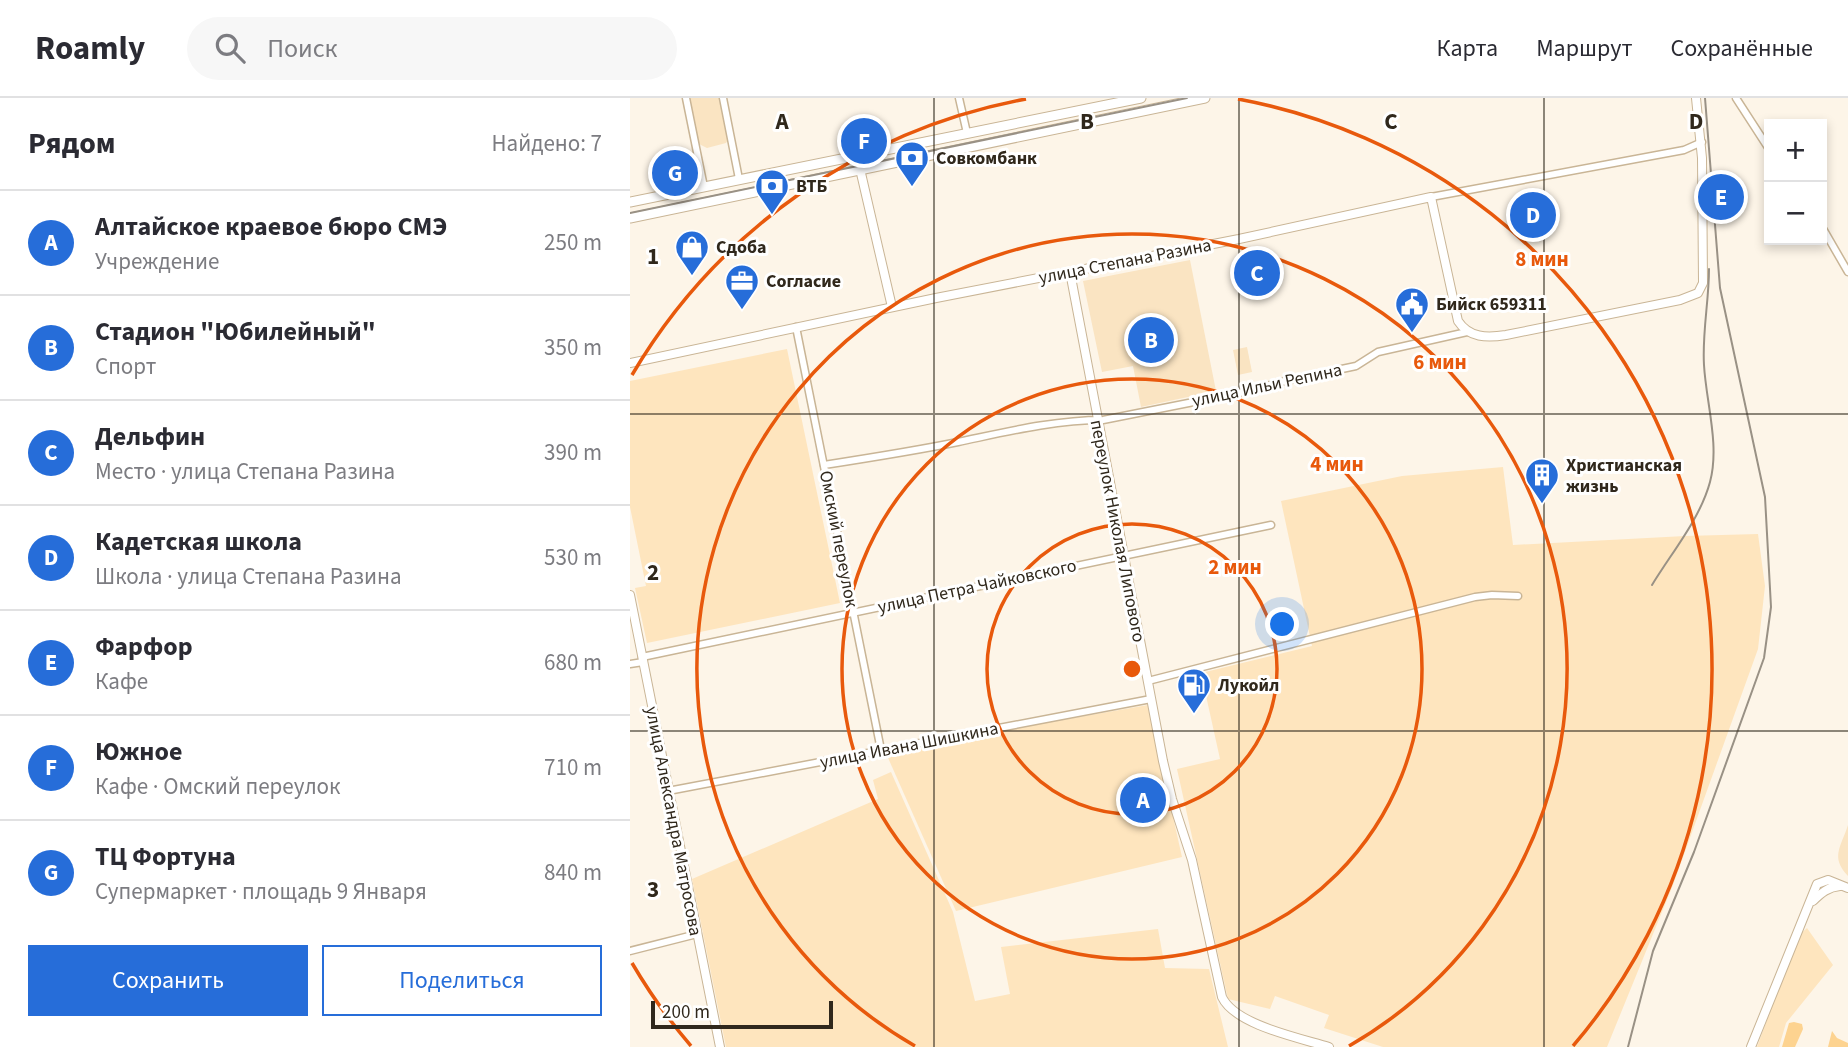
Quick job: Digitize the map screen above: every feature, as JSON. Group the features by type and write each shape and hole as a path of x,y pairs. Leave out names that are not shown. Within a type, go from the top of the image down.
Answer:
{"main road":[{"path":"630,202 1141,98"},
{"path":"630,218 1205,98"},
{"path":"967,134 971,147"}],"street":[{"path":"686,98 704,187"},
{"path":"723,98 739,179"},
{"path":"959,98 967,134"},
{"path":"1696,98 1702,142"},
{"path":"1736,98 1764,141"},
{"name":"улица Степана Разина","path":"630,363 892,307 1239,239 1431,197 1684,149 1702,142"},
{"name":"улица Ильи Репина","path":"824,465 907,452 1023,428 1096,420 1254,390 1356,366 1378,352 1467,332 1481,337 1506,335 1692,296 1700,289 1704,276 1702,142"},
{"path":"857,156 892,307"},
{"path":"1431,197 1458,321 1467,332"},
{"path":"1827,236 1848,272"},
{"name":"переулок Николая Липового","path":"1070,272 1096,420 1172,799 1192,860 1224,1001 1229,1008 1246,1018 1329,1047"},
{"name":"Омский переулок","path":"796,327 881,750"},
{"name":"улица Петра Чайковского","path":"630,664 853,611 985,586 1271,525"},
{"name":"улица Александра Матросова","path":"630,595 719,1047"},
{"path":"1148,681 1475,597 1518,596"},
{"name":"улица Ивана Шишкина","path":"668,791 1151,699"},
{"path":"1751,1047 1808,906 1821,893 1832,887 1845,887"},
{"path":"630,951 697,934"}],"shaded area":[{"path":"690,98 720,98 729,138 726,143 707,148 699,144"},
{"path":"1190,260 1216,391 1141,407 1133,366 1102,372 1083,281"},
{"path":"1247,347 1252,372 1238,375 1233,350"},
{"path":"787,349 840,603 647,643 635,588 646,586 630,507 630,381"},
{"path":"1503,467 1513,545 1758,534 1765,586 1758,649 1673,885 1607,1047 1383,1047 1324,1028 1329,1015 1275,996 1270,1009 1228,999 1177,769 1220,759 1201,673 1312,646 1281,501 1402,476"},
{"path":"1148,705 1182,857 956,911 885,751"},
{"path":"891,772 953,912 975,1001 1010,994 1001,947 1158,929 1165,968 1209,969 1228,1047 726,1047 692,879 878,799 873,780"},
{"path":"1848,825 1848,876 1838,857"},
{"path":"1807,928 1833,965 1786,1023 1779,1047 1757,1047 1798,936"},
{"path":"1789,1023 1802,1024 1803,1029 1795,1047 1782,1047"},
{"path":"1832,1031 1837,1038 1848,1043 1848,1047 1828,1047"}],"tram line":[{"path":"630,213 1187,98"}],"railway":[{"path":"1628,1047 1653,951 1694,852 1764,658 1771,607 1765,497 1720,288 1705,98"},
{"path":"1652,585 1700,509 1713,468 1713,438 1704,353 1709,269"}],"place":[{"name":"Южное","path":"864,141"},
{"name":"ТЦ Фортуна","path":"675,173"},
{"name":"Совкомбанк","path":"912,188"},
{"name":"Фарфор","path":"1721,197"},
{"name":"Кадетская школа","path":"1533,215"},
{"name":"ВТБ","path":"772,216"},
{"name":"Дельфин","path":"1257,273"},
{"name":"Сдоба","path":"692,277"},
{"name":"Согласие","path":"742,311"},
{"name":"Бийск 659311","path":"1412,334"},
{"name":"Стадион \"Юбилейный\"","path":"1151,340"},
{"name":"Христианская жизнь","path":"1542,505"},
{"name":"Лукойл","path":"1194,715"},
{"name":"Алтайское краевое бюро СМЭ","path":"1143,800"}]}
